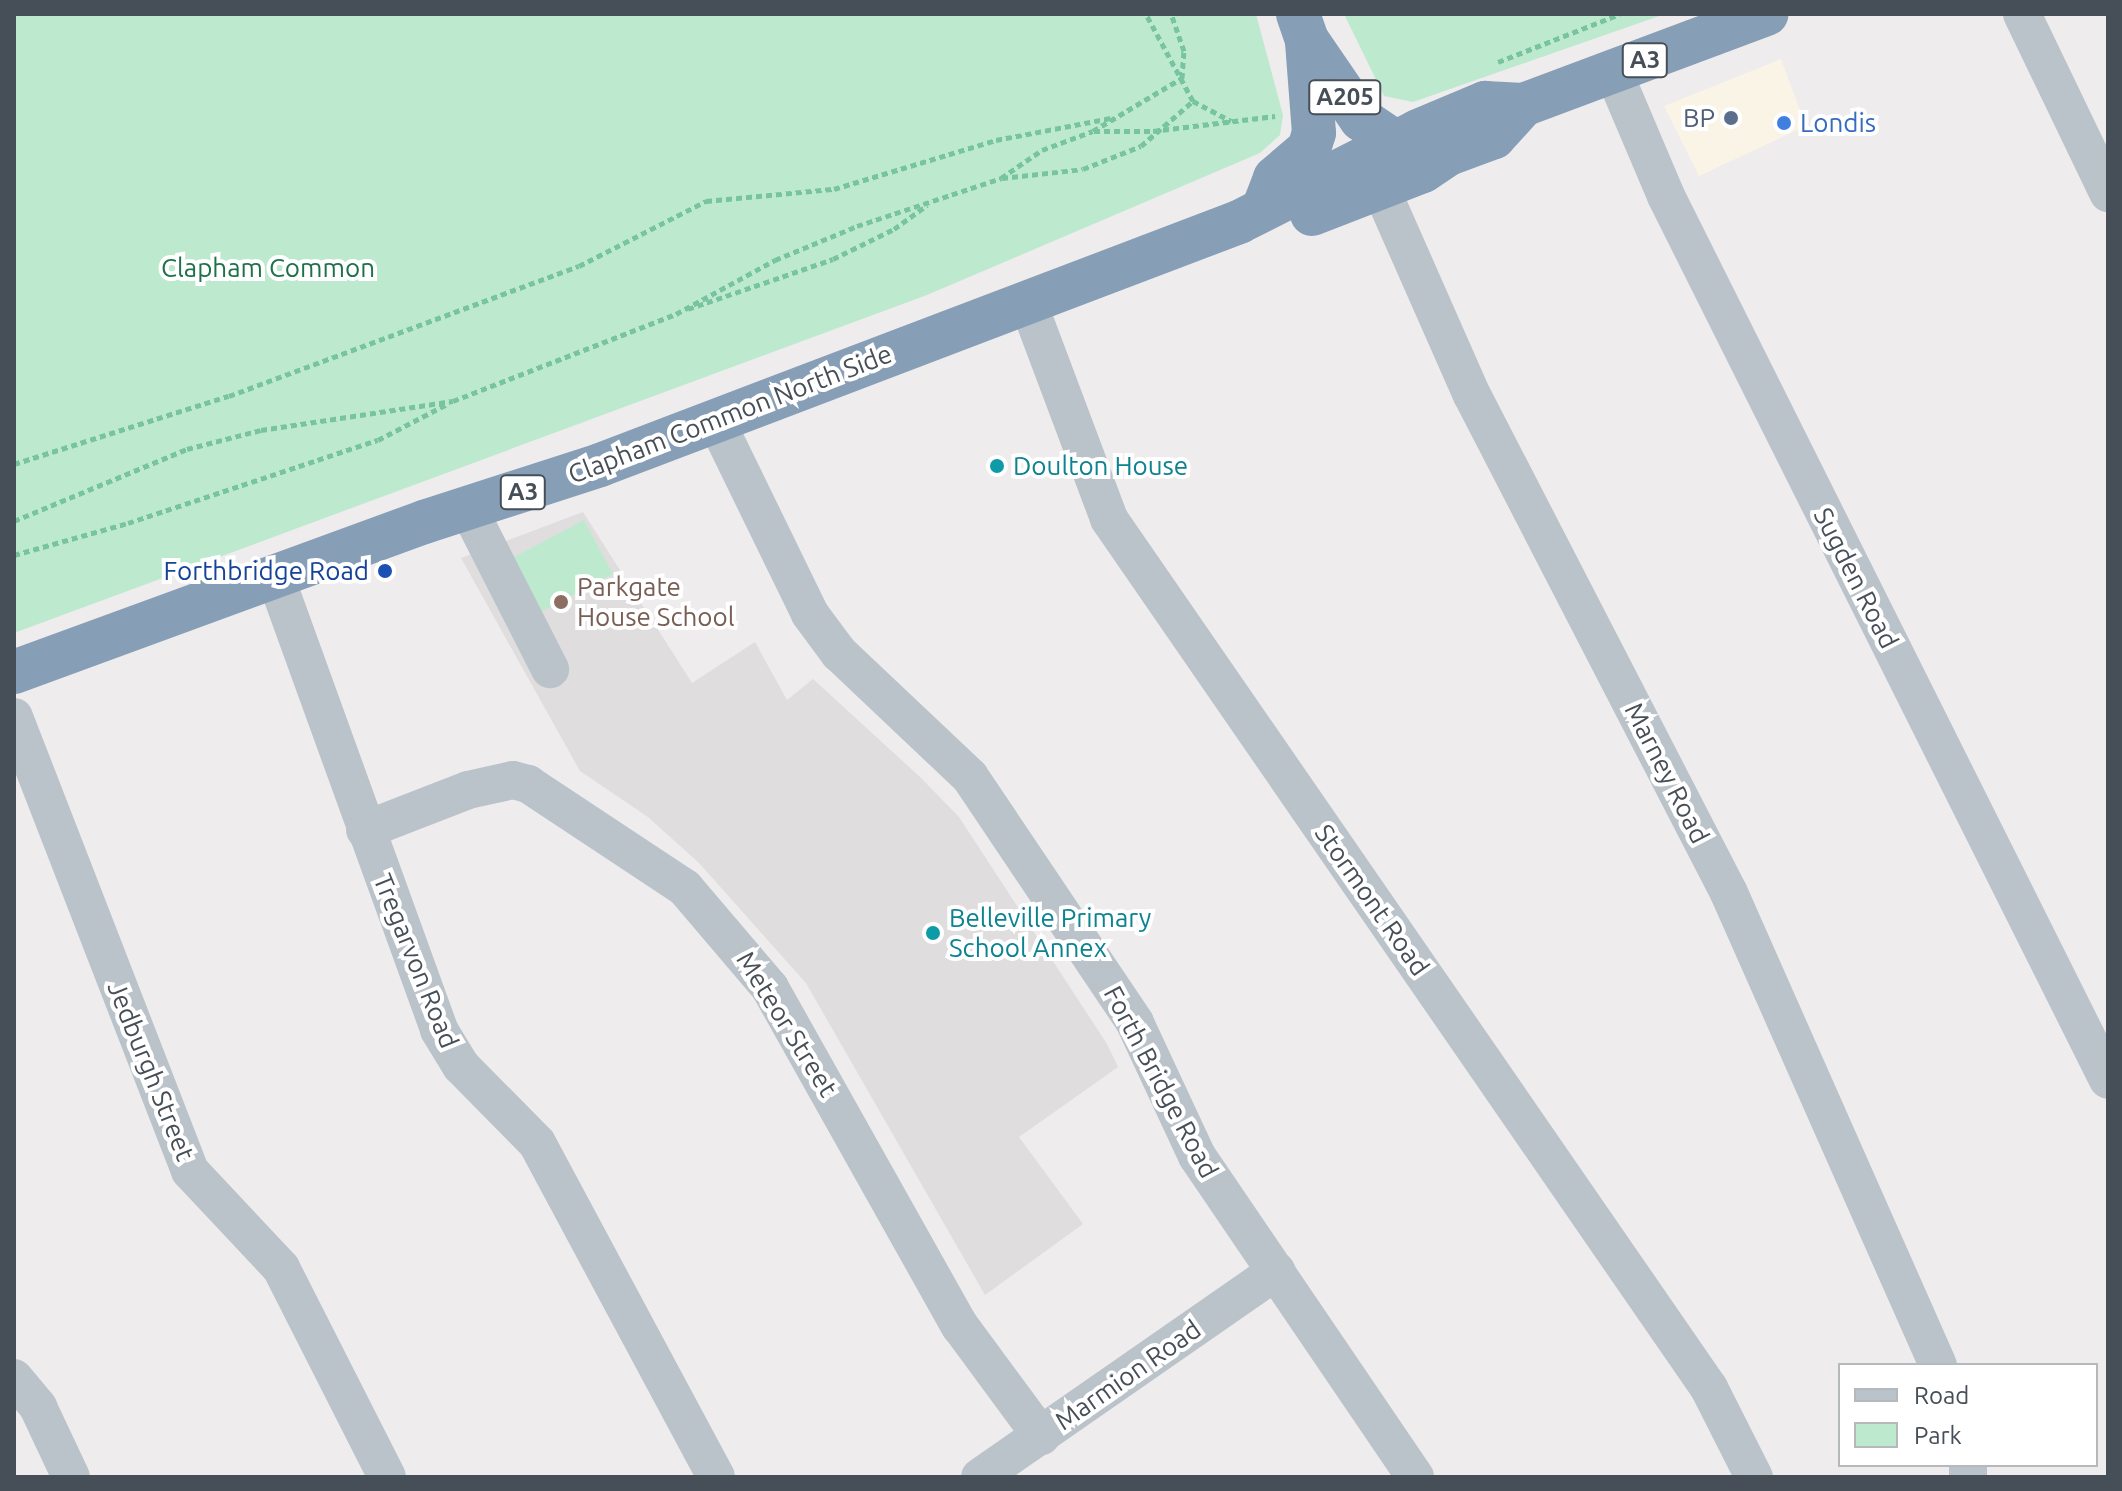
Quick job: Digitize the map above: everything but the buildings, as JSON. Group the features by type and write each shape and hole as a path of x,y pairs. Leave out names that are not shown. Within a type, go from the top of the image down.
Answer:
{"highway":[{"name":"Clapham Common North Side","path":"14,672 715,419 1262,213 1304,217 1381,189 1448,154 1494,137 1523,105 1767,14"},
{"name":"A205","path":"1302,27 1361,119 1395,142 1448,154"},
{"path":"1262,213 1275,178 1309,149 1314,133 1302,27"},
{"path":"1262,213 1395,142 1485,103 1523,105"}],"street":[{"path":"2022,14 2108,193"},
{"name":"Sugden Road","path":"1613,71 1666,196 2108,1080"},
{"name":"Marney Road","path":"1381,189 1472,395 1729,893 1937,1363"},
{"name":"Stormont Road","path":"1028,303 1109,519 1709,1388 1754,1477"},
{"name":"Forth Bridge Road","path":"715,419 810,614 839,653 970,777 1135,1023 1184,1133 1415,1477"},
{"path":"468,508 550,669"},
{"name":"Tregarvon Road","path":"275,576 365,830 449,1049 537,1143 716,1477"},
{"name":"Jedburgh Street","path":"14,717 190,1171 281,1268 298,1295 387,1477"},
{"name":"Meteor Street","path":"365,830 468,790 513,780 528,784 685,888 770,988 960,1326 1041,1436"},
{"name":"Marmion Road","path":"980,1477 1276,1271"},
{"path":"14,1378 38,1407 71,1477"}],"path":[{"path":"1146,14 1193,101 1232,121"},
{"path":"1171,14 1184,51 1182,78"},
{"path":"1484,66 1620,14"},
{"path":"1001,178 1042,150 1093,131 1182,78"},
{"path":"676,314 775,260 931,201 1001,178 1083,169 1141,146 1193,101"},
{"path":"1093,131 1162,130 1283,115"},
{"path":"14,464 229,396 579,266 706,201 834,189 996,140 1116,118"},
{"path":"14,555 128,523 378,440 453,401 676,314 833,259 894,229 931,201"},
{"path":"14,521 187,449 261,430 453,401"}],"shaded area":[{"path":"1781,59 1806,126 1699,176 1664,106"},
{"path":"583,512 692,683 755,642 787,700 813,679 920,777 959,817 1107,1044 1118,1067 1019,1137 1083,1224 985,1295 806,983 699,863 648,817 580,771 461,558"}],"green space":[{"name":"Clapham Common","path":"14,14 1256,14 1283,115 1280,135 1260,153 927,295 14,633"},
{"path":"1344,14 1665,14 1413,102 1384,96"},
{"path":"584,520 613,574 537,614 508,560"}],"place":[{"name":"BP","path":"1731,118"},
{"name":"Londis","path":"1784,123"},
{"name":"Doulton House","path":"997,466"},
{"name":"Forthbridge Road","path":"385,571"},
{"name":"Parkgate House School","path":"561,602"},
{"name":"Belleville Primary School Annex","path":"933,933"}]}
